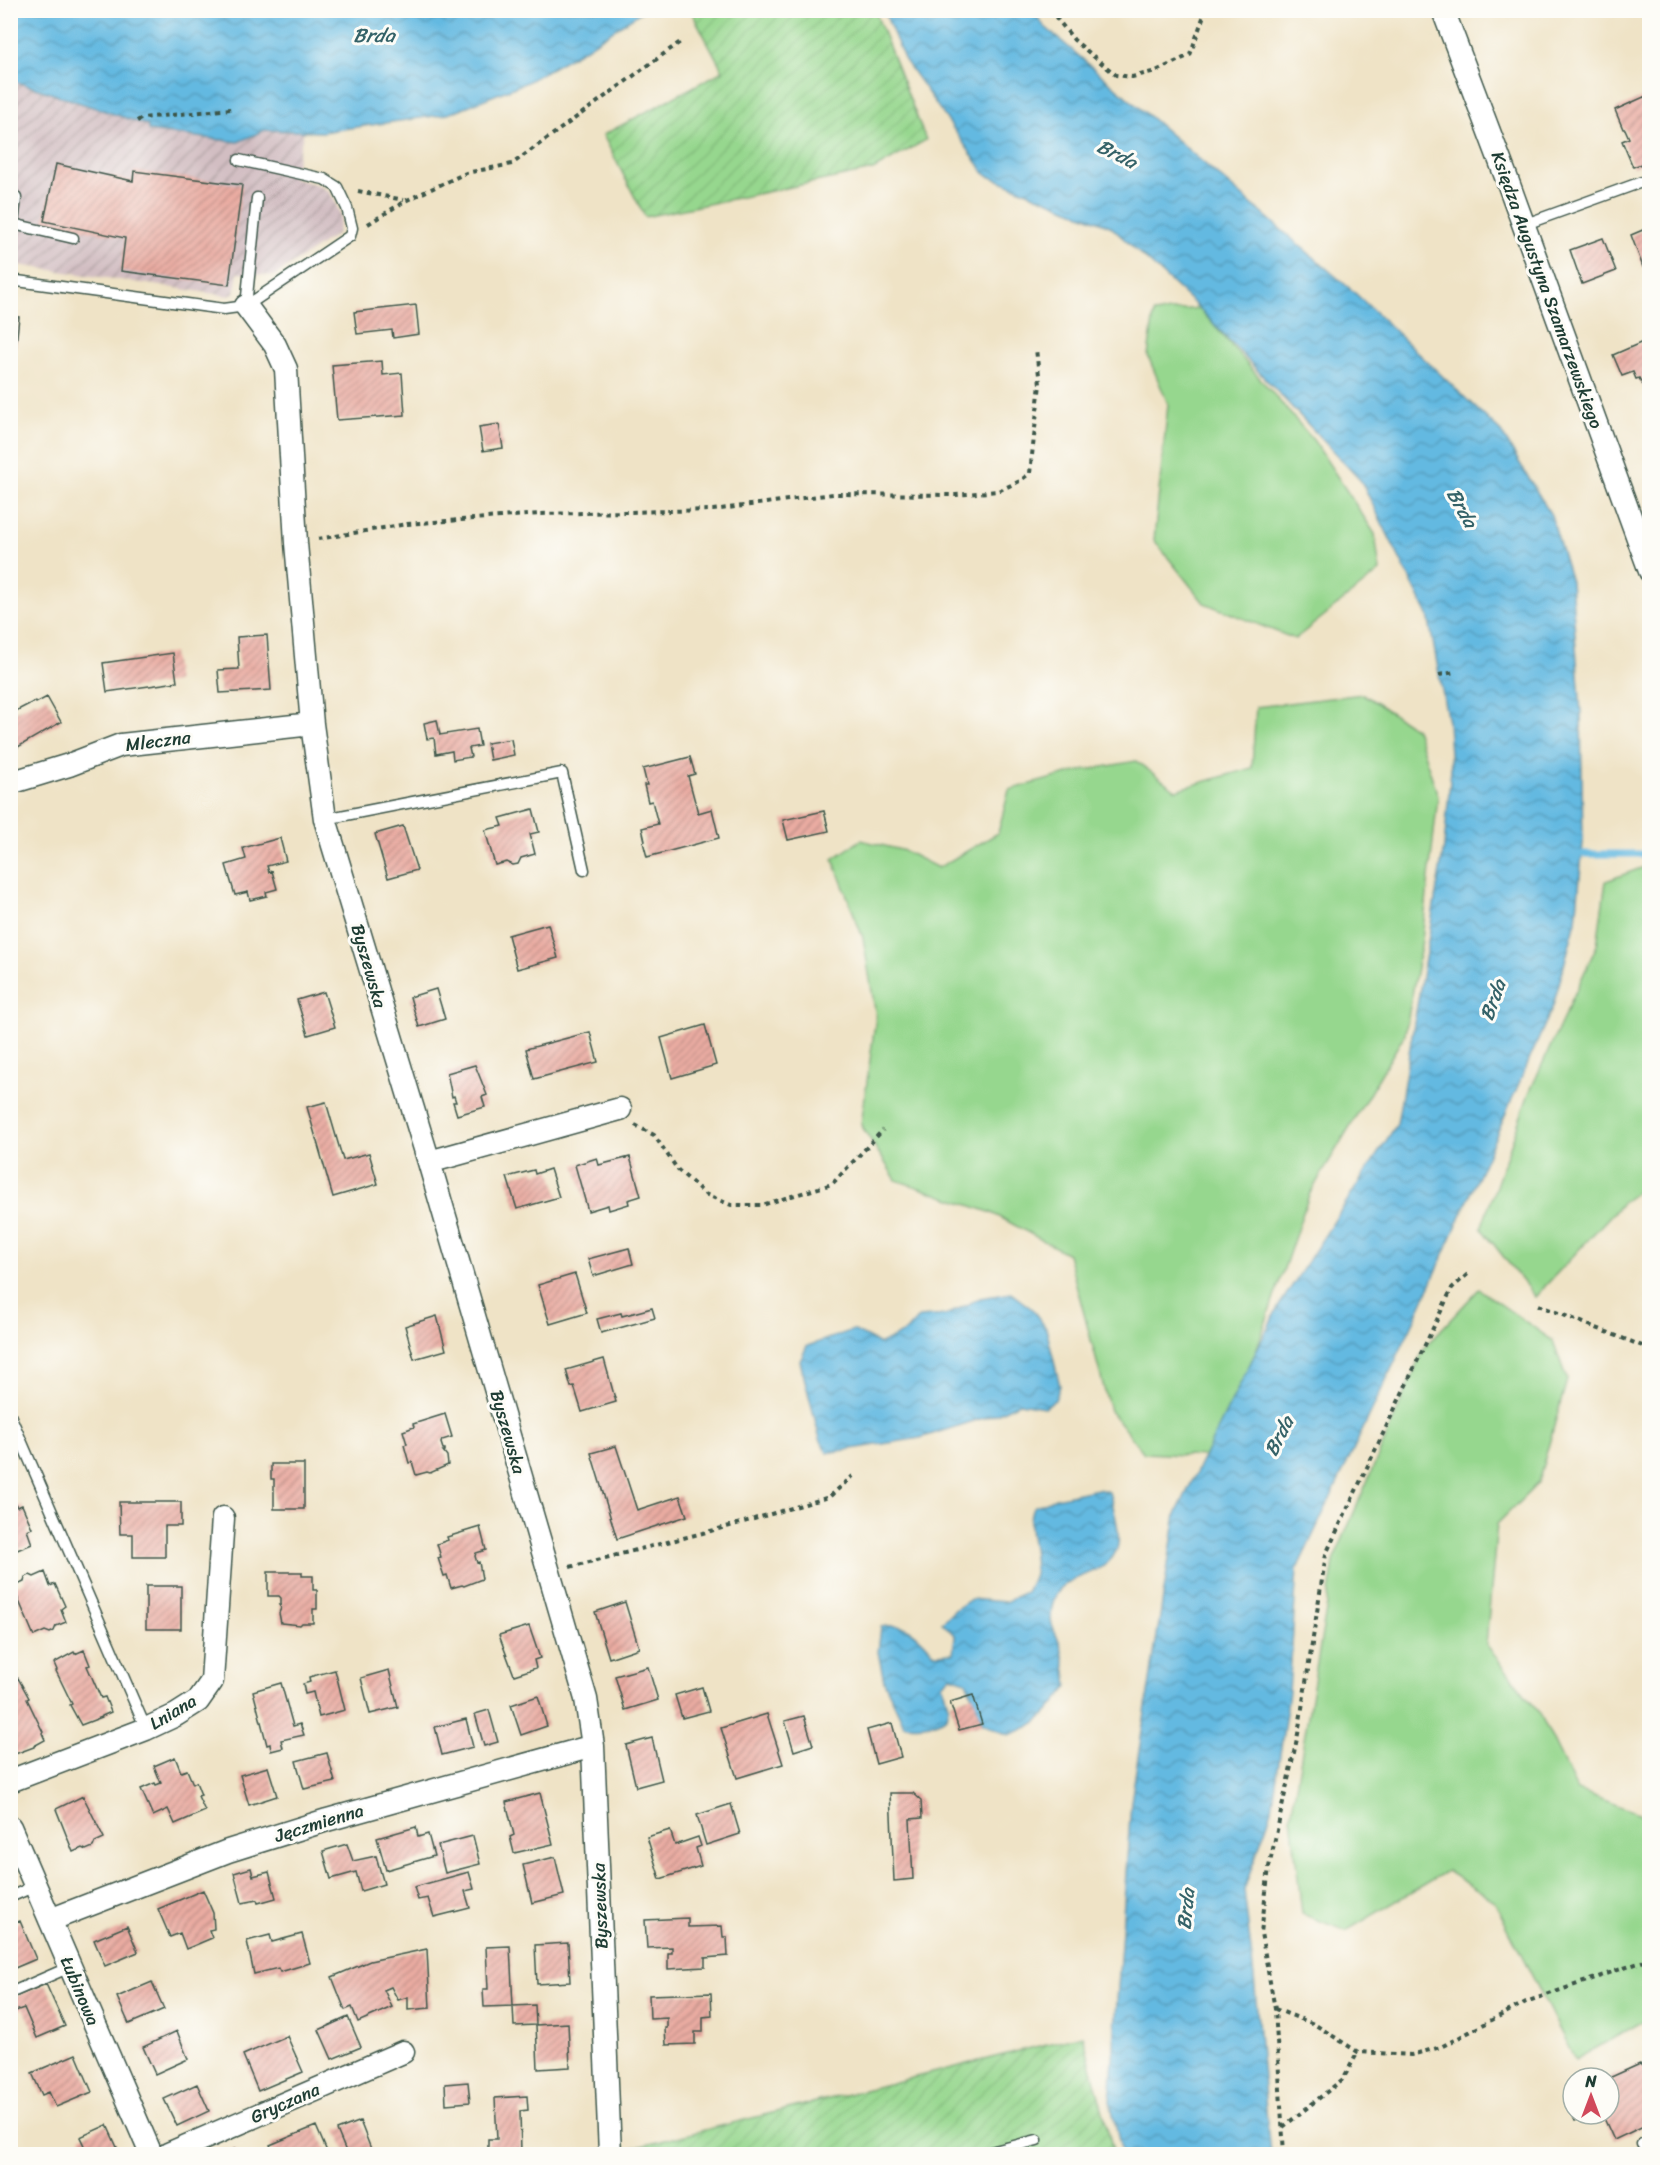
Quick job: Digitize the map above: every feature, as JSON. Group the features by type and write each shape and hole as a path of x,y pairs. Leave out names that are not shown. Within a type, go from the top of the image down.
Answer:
{"street":[{"name":"Księdza Augustyna Szamarzewskiego","path":"1443,10 1650,571"},
{"name":"Byszewska","path":"246,306 275,345 286,369 312,724 325,819 429,1162 586,1699 593,1746 610,2154"},
{"name":"Mleczna","path":"10,783 69,765 121,745 312,724"},
{"path":"429,1162 615,1110"},
{"name":"Lniana","path":"10,1781 146,1729 176,1715 198,1701 212,1681 223,1518"},
{"name":"Jęczmienna","path":"51,1920 228,1851 327,1820 593,1746"},
{"name":"Łubinowa","path":"10,1827 151,2154"},
{"name":"Gryczana","path":"168,2154 403,2052"}],"lane":[{"path":"10,280 224,309 246,306 350,236 352,228 347,208 337,187 324,179 239,160"},
{"path":"1524,225 1650,179"},
{"path":"10,190 16,198 13,224 73,238"},
{"path":"246,306 257,198"},
{"path":"325,819 562,773 584,870"},
{"path":"10,1415 146,1729"},
{"path":"10,1897 35,1886"},
{"path":"10,1993 70,1967"},
{"path":"983,2154 1037,2140"},
{"path":"1642,2144 1649,2154"}],"path":[{"path":"1050,10 1074,39 1116,75 1132,77 1156,71 1191,55 1204,10"},
{"path":"350,236 405,201 466,173 512,164 683,40"},
{"path":"137,121 142,118 231,109"},
{"path":"337,187 405,201"},
{"path":"297,543 407,524 529,515 713,510 833,494 956,495 998,491 1020,482 1030,473 1040,384 1036,349"},
{"path":"1439,675 1455,672"},
{"path":"615,1110 654,1135 678,1170 705,1194 731,1205 762,1205 832,1184 883,1130"},
{"path":"1284,2154 1275,2009 1261,1933 1269,1867 1298,1734 1326,1554 1452,1288 1469,1273"},
{"path":"1538,1305 1650,1349"},
{"path":"549,1572 730,1526 829,1497 853,1476"},
{"path":"1275,2009 1314,2024 1358,2052 1411,2055 1441,2047 1526,2002 1648,1959"},
{"path":"1283,2127 1343,2079 1358,2052"}],"shaded area":[{"path":"11,80 147,125 149,131 238,142 265,130 304,131 293,178 318,185 328,191 341,217 337,234 274,276 238,273 234,294 229,296 11,264"}],"green space":[{"path":"691,11 875,11 926,140 873,170 645,217 603,135 723,71"},
{"path":"1199,308 1314,441 1375,534 1380,571 1295,639 1204,603 1154,540 1168,404 1148,356 1154,313"},
{"path":"1363,694 1416,729 1438,796 1422,940 1405,1034 1309,1195 1255,1354 1205,1456 1144,1453 1110,1411 1068,1254 992,1213 896,1180 861,1125 876,1016 863,938 833,859 861,840 905,851 938,868 998,833 1009,790 1075,772 1136,761 1176,790 1252,768 1256,707"},
{"path":"1649,865 1649,1183 1623,1202 1535,1297 1481,1228 1529,1093 1597,945 1606,881"},
{"path":"1479,1289 1553,1341 1567,1380 1538,1483 1497,1524 1486,1644 1540,1714 1577,1790 1649,1817 1649,2018 1575,2060 1494,1901 1447,1871 1346,1931 1302,1914 1291,1816 1335,1557 1424,1348"},
{"path":"1083,2035 1114,2154 625,2154 625,2150"}],"water":[{"name":"Brda","path":"11,10 642,11 588,47 527,82 448,114 322,132 265,130 238,142 149,131 147,125 11,80"},
{"name":"Brda","path":"884,11 1033,11 1044,26 1355,293 1501,432 1551,515 1571,582 1581,713 1583,843 1576,921 1553,1006 1422,1304 1297,1569 1289,1692 1272,1810 1244,1890 1270,2154 1122,2154 1110,2101 1131,1802 1176,1514 1277,1309 1397,1124 1444,847 1451,769 1448,722 1428,615 1361,481 1199,308 1110,226 986,175 904,59"},
{"path":"1011,1293 1032,1309 1046,1328 1060,1386 1055,1400 1044,1407 1019,1403 996,1414 920,1438 827,1453 820,1439 800,1361 807,1346 853,1330 880,1344 905,1332 919,1317 947,1315 980,1298"},
{"path":"1098,1489 1109,1492 1117,1522 1118,1545 1109,1561 1100,1568 1068,1583 1059,1590 1053,1602 1051,1622 1062,1652 1068,1686 1055,1704 1037,1722 1008,1735 983,1723 966,1681 951,1676 942,1684 949,1708 947,1717 926,1725 904,1725 884,1681 878,1652 881,1627 906,1628 918,1636 935,1654 953,1653 955,1636 942,1622 956,1609 971,1599 1005,1602 1026,1592 1035,1565 1030,1532 1033,1507 1056,1498"}],"building":[{"path":"1646,96 1650,106 1650,165 1646,166 1644,163 1633,167 1622,141 1629,138 1615,110"},
{"path":"56,164 133,181 134,171 242,185 229,285 121,271 125,238 44,221"},
{"path":"1650,227 1650,264 1643,267 1631,235"},
{"path":"1603,238 1616,271 1582,284 1570,250"},
{"path":"416,305 419,334 393,338 392,330 357,334 354,312"},
{"path":"10,316 19,317 16,346 10,345"},
{"path":"1645,341 1650,351 1650,400 1639,378 1636,379 1633,372 1622,376 1613,355"},
{"path":"382,361 383,375 402,373 405,415 337,420 332,365"},
{"path":"499,424 503,448 483,451 479,427"},
{"path":"267,635 271,690 220,693 218,670 239,669 237,637"},
{"path":"173,653 177,682 107,692 103,663"},
{"path":"47,697 61,722 18,747 14,738 10,737 10,714"},
{"path":"437,720 440,735 477,729 480,746 469,748 471,757 453,760 452,751 436,754 434,738 427,739 424,723"},
{"path":"511,739 514,755 490,760 487,743"},
{"path":"690,757 695,774 688,776 698,813 712,809 719,838 647,857 642,828 658,824 652,801 648,802 643,769"},
{"path":"533,809 539,832 530,834 535,854 521,858 518,864 513,865 507,862 495,865 485,830 503,826 500,818"},
{"path":"824,811 829,831 788,840 783,820"},
{"path":"403,826 417,870 388,878 375,834"},
{"path":"280,838 286,861 267,866 269,872 272,871 277,889 266,892 267,896 250,900 248,892 235,895 226,865 246,859 243,848"},
{"path":"548,924 558,958 517,969 508,935"},
{"path":"436,989 445,1019 419,1027 410,997"},
{"path":"324,992 335,1027 308,1035 297,1000"},
{"path":"705,1025 716,1065 672,1078 661,1038"},
{"path":"590,1032 598,1062 534,1079 526,1049"},
{"path":"475,1065 487,1095 482,1097 485,1107 457,1115 453,1102 456,1102 454,1096 452,1097 447,1073"},
{"path":"326,1102 343,1160 369,1153 378,1184 333,1197 307,1107"},
{"path":"630,1157 641,1196 628,1200 629,1204 609,1210 608,1205 588,1211 575,1165 597,1158 599,1165"},
{"path":"550,1169 559,1197 517,1209 507,1177 534,1170 535,1174"},
{"path":"629,1248 633,1264 593,1276 588,1259"},
{"path":"575,1274 587,1313 550,1324 538,1285"},
{"path":"652,1308 655,1318 601,1333 597,1319 621,1313 622,1316"},
{"path":"437,1316 446,1350 414,1359 405,1326"},
{"path":"604,1359 616,1402 582,1412 566,1370"},
{"path":"445,1414 452,1437 442,1440 441,1443 445,1449 443,1451 447,1456 448,1465 430,1473 416,1475 412,1462 409,1463 403,1431 414,1427 413,1424"},
{"path":"616,1446 637,1510 680,1496 687,1516 617,1539 591,1453"},
{"path":"271,1464 304,1464 304,1509 274,1509 274,1479 271,1479"},
{"path":"10,1493 17,1507 22,1505 32,1528 27,1530 32,1544 10,1553"},
{"path":"119,1502 181,1502 181,1526 165,1526 165,1557 133,1557 133,1534 120,1534"},
{"path":"480,1527 486,1550 476,1553 475,1556 477,1563 479,1562 482,1579 451,1588 438,1558 441,1557 437,1544 448,1540 447,1537"},
{"path":"45,1572 50,1586 55,1584 65,1606 61,1609 66,1622 56,1626 50,1633 45,1631 34,1636 13,1587 24,1582 25,1577 30,1575 34,1577"},
{"path":"268,1572 302,1572 302,1576 313,1576 313,1590 317,1590 317,1609 313,1609 313,1623 300,1625 281,1623 279,1605 281,1605 281,1598 268,1596"},
{"path":"146,1586 181,1586 181,1629 146,1629"},
{"path":"625,1602 639,1648 609,1658 595,1612"},
{"path":"529,1626 540,1658 534,1660 536,1668 514,1675 499,1635"},
{"path":"84,1650 90,1665 87,1666 101,1698 105,1697 111,1712 81,1725 70,1705 72,1704 54,1663 74,1652 75,1654"},
{"path":"648,1667 658,1700 625,1710 615,1676"},
{"path":"335,1670 345,1710 319,1717 313,1692 305,1694 303,1684 310,1682 309,1677"},
{"path":"389,1670 398,1707 370,1714 361,1678"},
{"path":"18,1678 29,1698 27,1699 45,1740 15,1754 10,1743 10,1682"},
{"path":"281,1683 293,1726 300,1724 304,1735 281,1740 283,1748 271,1751 270,1744 267,1745 253,1691"},
{"path":"702,1687 709,1711 682,1718 675,1695"},
{"path":"973,1695 982,1724 959,1730 950,1702"},
{"path":"538,1696 547,1726 521,1735 511,1705"},
{"path":"489,1710 498,1742 484,1746 475,1714"},
{"path":"767,1714 783,1764 737,1778 721,1728"},
{"path":"804,1716 813,1745 794,1751 785,1721"},
{"path":"466,1719 473,1747 442,1755 435,1727"},
{"path":"892,1723 901,1757 876,1764 867,1730"},
{"path":"652,1738 662,1780 636,1787 626,1745"},
{"path":"327,1753 335,1782 304,1789 296,1761"},
{"path":"175,1757 181,1772 187,1770 193,1784 196,1782 201,1795 198,1796 205,1811 175,1824 168,1809 153,1816 141,1789 161,1783 154,1766"},
{"path":"268,1767 277,1796 249,1805 240,1775"},
{"path":"540,1793 553,1844 514,1853 510,1837 514,1835 506,1802"},
{"path":"890,1793 913,1793 921,1800 922,1818 910,1819 913,1879 894,1881"},
{"path":"83,1796 104,1838 95,1842 93,1847 73,1852 56,1809"},
{"path":"731,1804 740,1834 706,1845 697,1815"},
{"path":"416,1827 418,1837 428,1834 434,1856 386,1870 377,1838"},
{"path":"670,1830 675,1845 698,1837 701,1846 696,1848 701,1866 660,1879 647,1837"},
{"path":"473,1836 480,1864 445,1873 438,1845"},
{"path":"347,1844 353,1861 376,1856 384,1884 361,1891 356,1872 331,1879 323,1851"},
{"path":"555,1857 564,1895 532,1903 523,1865"},
{"path":"251,1868 253,1876 269,1872 276,1898 258,1903 257,1900 242,1903 234,1873"},
{"path":"469,1872 474,1889 465,1891 470,1908 434,1917 428,1898 418,1900 414,1887"},
{"path":"203,1890 213,1913 214,1929 209,1930 212,1938 186,1949 180,1933 170,1937 158,1909"},
{"path":"688,1918 688,1927 722,1926 723,1937 727,1937 728,1956 705,1958 705,1967 668,1969 668,1953 672,1953 672,1947 647,1948 645,1920"},
{"path":"20,1921 36,1959 10,1970 10,1925"},
{"path":"127,1926 138,1952 105,1966 94,1940"},
{"path":"302,1934 310,1963 280,1972 278,1968 254,1974 247,1941 270,1935 272,1942"},
{"path":"568,1943 570,1982 537,1984 535,1945"},
{"path":"510,1946 513,2006 484,2007 483,1989 488,1989 486,1947"},
{"path":"427,1949 430,2008 408,2010 408,1997 398,2000 391,1987 384,1990 392,2007 358,2022 352,2007 345,2010 332,1977 370,1961"},
{"path":"152,1982 164,2009 129,2024 117,1997"},
{"path":"46,1984 65,2026 37,2038 24,2008 10,2013 10,1999"},
{"path":"711,1993 712,2016 703,2017 703,2032 695,2032 695,2044 666,2045 667,2018 650,2019 649,1995"},
{"path":"535,2005 536,2025 514,2026 513,2006"},
{"path":"348,2017 361,2047 332,2059 319,2030"},
{"path":"568,2023 570,2067 538,2069 536,2025"},
{"path":"177,2031 188,2059 155,2074 143,2047"},
{"path":"287,2036 303,2072 258,2091 243,2055"},
{"path":"76,2054 92,2092 56,2107 49,2092 42,2095 32,2073"},
{"path":"1640,2064 1650,2074 1650,2123 1614,2140 1608,2126 1621,2126 1621,2073"},
{"path":"468,2082 470,2102 446,2104 445,2084"},
{"path":"197,2084 209,2111 177,2126 164,2099"},
{"path":"527,2096 528,2110 520,2111 521,2154 488,2154 488,2139 497,2139 495,2098"},
{"path":"360,2121 371,2149 359,2154 347,2154 337,2130"},
{"path":"107,2125 120,2154 88,2154 80,2137"},
{"path":"316,2126 328,2154 274,2154 270,2145"},
{"path":"235,2149 238,2154 222,2154"}],"waterway":[{"path":"1574,854 1650,854"}]}
